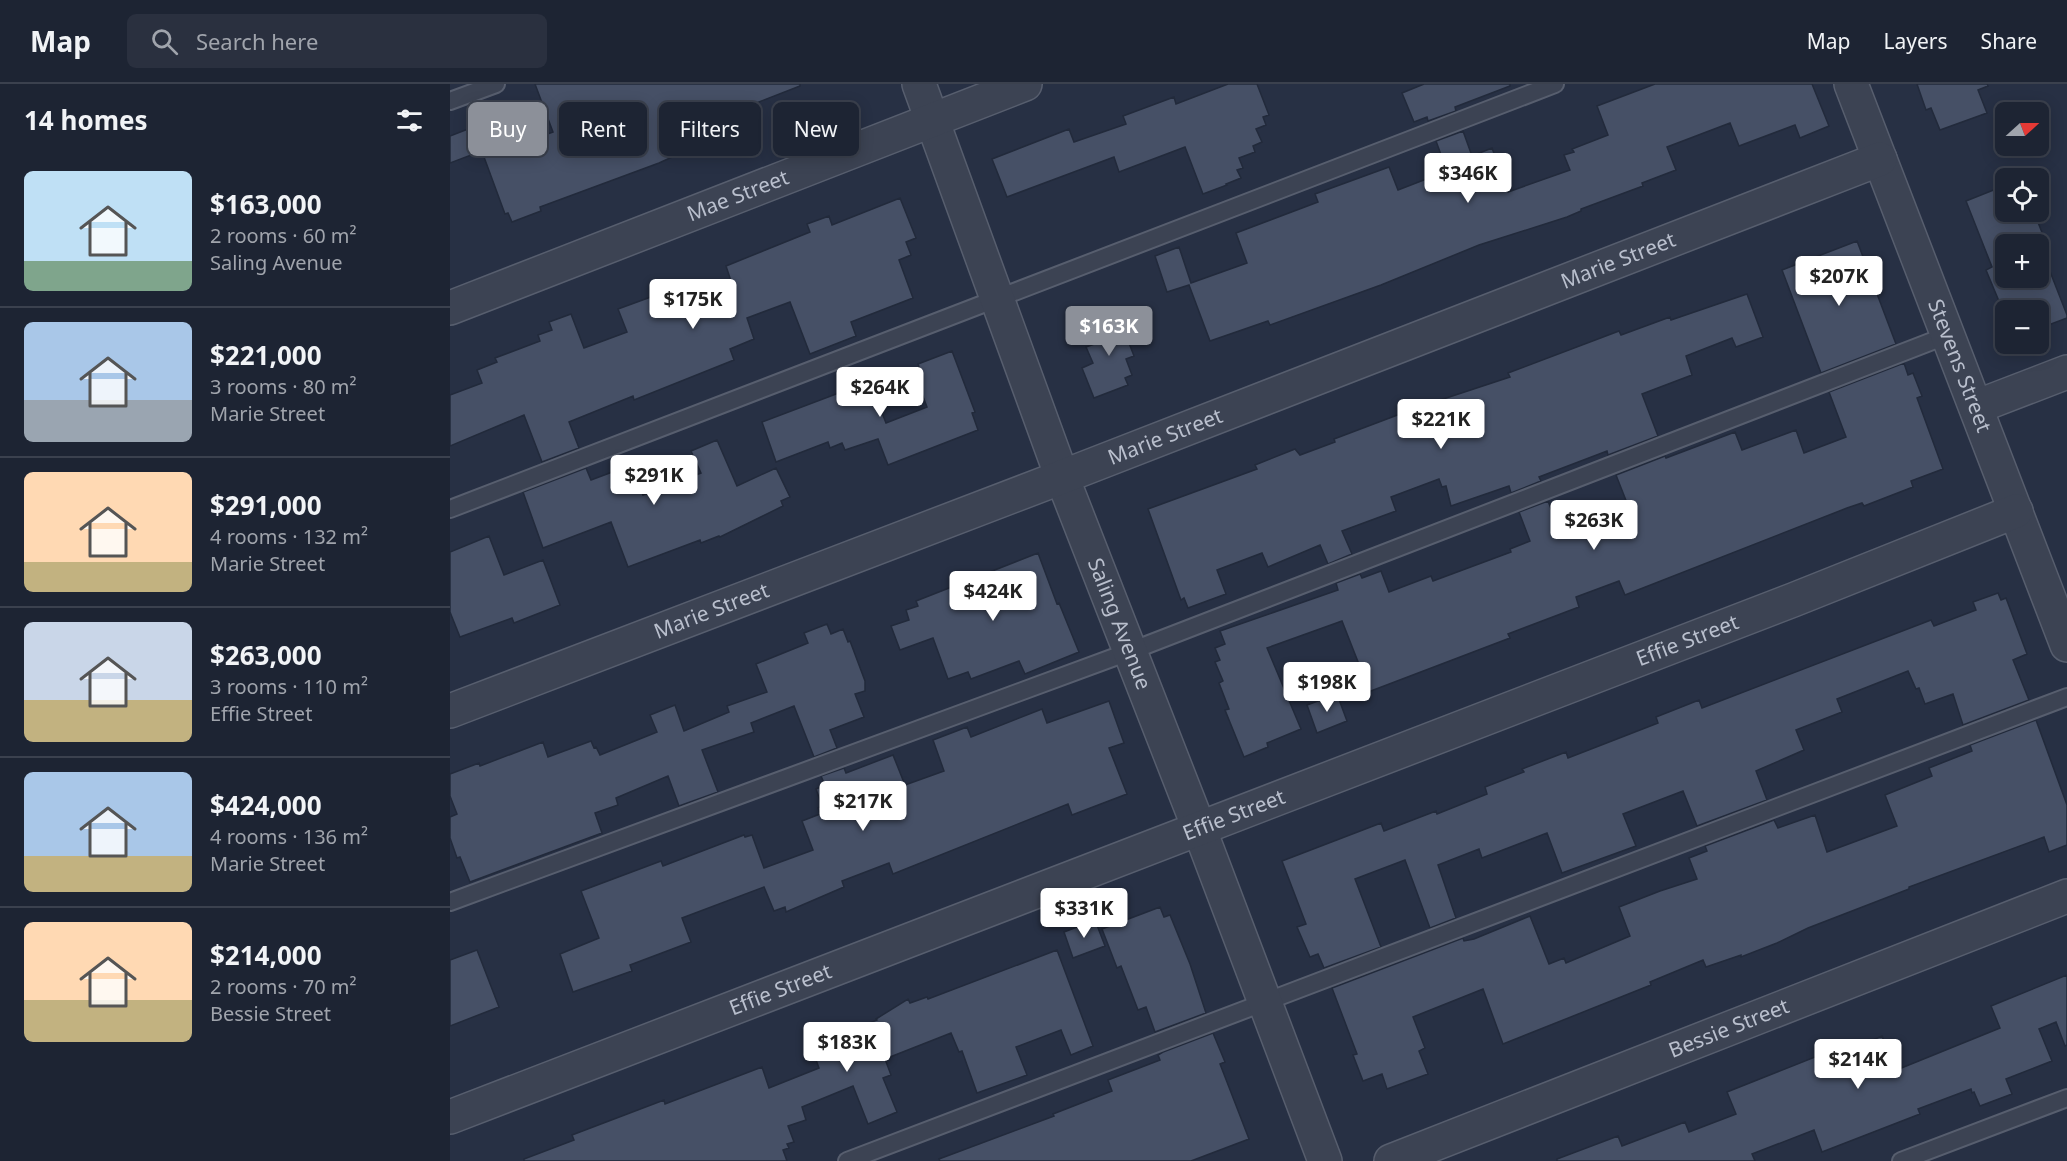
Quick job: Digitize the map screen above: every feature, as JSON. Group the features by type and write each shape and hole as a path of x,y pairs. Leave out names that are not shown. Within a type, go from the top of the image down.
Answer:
{"street":[{"name":"Saling Avenue","path":"919,84 1062,477 1131,651 1325,1161"},
{"name":"Mae Street","path":"450,308 1025,84"},
{"name":"Stevens Street","path":"1851,84 2067,645"},
{"name":"Marie Street","path":"450,711 1062,477 1880,159"},
{"path":"1976,407 2067,372"},
{"name":"Effie Street","path":"450,1117 1793,600 2016,511"},
{"name":"Bessie Street","path":"1391,1161 2067,896"}],"lane":[{"path":"450,101 496,84"},
{"path":"450,509 1555,84"},
{"path":"450,902 1131,651 1948,335"},
{"path":"847,1161 2067,697"},
{"path":"1901,1161 2067,1098"}],"building":[{"path":"535,84 800,84 800,86 759,102 659,102 659,156 674,156 540,207 541,211 512,222 508,213 505,214 484,157 547,156 547,134 553,132 547,116 547,102 542,102"},
{"path":"1228,84 1257,84 1269,115 1263,117 1266,125 1256,129 1262,142 1253,146 1255,152 1239,158 1243,168 1237,170 1241,178 1203,194 1185,147 1119,172 1114,157 1007,197 992,159 1069,129 1074,142 1126,124 1123,116 1174,97 1176,104"},
{"path":"1424,84 1510,84 1510,86 1455,107 1456,111 1428,121 1427,117 1414,122 1402,93"},
{"path":"1655,84 1812,84 1829,126 1800,138 1795,125 1739,146 1730,123 1667,147 1676,170 1642,183 1643,186 1581,209 1567,217 1479,245 1381,285 1270,325 1268,321 1210,341 1189,285 1167,292 1155,256 1179,247 1191,283 1247,263 1236,233 1318,202 1315,194 1389,167 1398,190 1447,171 1436,141 1463,131 1472,156 1492,148 1508,192 1570,170 1564,155 1574,152 1572,149 1608,135 1597,106"},
{"path":"1917,84 1987,84 1988,86 1978,90 1987,113 1940,130 1931,108 1926,110"},
{"path":"468,129 469,156 450,163 450,136"},
{"path":"1995,189 1995,222 2038,222 2043,234 1995,234 1995,288 2049,288 2049,269 2067,318 2049,325 2049,300 1998,300 1986,270 1992,267 1966,201"},
{"path":"900,198 916,238 906,242 911,255 899,260 913,298 851,322 856,336 810,354 790,302 747,318 754,339 730,349 734,360 634,400 633,396 569,422 579,448 542,462 524,415 450,446 450,395 482,383 477,370 497,362 495,358 540,341 538,335 552,330 549,322 571,314 584,348 627,332 618,309 659,294 663,307 731,281 726,266 810,232 807,224 829,216 832,225"},
{"path":"1857,241 1896,344 1821,373 1782,270"},
{"path":"1747,294 1763,337 1736,347 1732,338 1686,356 1692,375 1642,394 1658,436 1608,455 1607,451 1539,477 1541,481 1511,493 1509,486 1451,506 1446,486 1442,487 1439,479 1391,497 1396,511 1342,531 1352,554 1328,564 1320,545 1268,567 1262,553 1217,570 1226,594 1188,608 1184,598 1181,600 1148,509 1257,469 1255,465 1295,449 1300,455 1335,442 1334,439 1416,408 1510,377 1508,373 1619,331 1621,335 1670,317 1671,320"},
{"path":"1117,312 1134,356 1126,359 1132,375 1125,378 1128,385 1094,398 1082,368 1093,363 1086,347 1100,342 1092,322"},
{"path":"952,351 975,412 972,413 978,430 888,465 878,439 845,450 842,443 830,448 828,442 776,462 762,422 844,391 845,395 871,385 886,423 927,407 916,378 922,376 918,364"},
{"path":"1904,363 1908,375 1913,373 1922,396 1917,398 1943,469 1911,481 1913,487 1864,506 1862,503 1847,508 1625,595 1619,581 1576,597 1579,607 1508,634 1510,638 1363,694 1354,670 1360,667 1342,621 1267,648 1301,729 1267,743 1268,747 1244,757 1225,710 1229,709 1219,683 1223,681 1215,662 1220,660 1215,648 1225,644 1220,631 1338,590 1336,583 1360,574 1362,578 1381,571 1389,592 1431,576 1433,581 1511,552 1510,549 1530,541 1519,512 1548,501 1561,534 1629,508 1616,475 1735,432 1742,450 1796,430 1804,453 1846,437 1829,392"},
{"path":"717,440 737,486 776,468 790,497 781,501 783,506 720,537 701,543 700,540 628,567 611,522 543,548 523,492 586,468 591,480 631,465 643,495 701,473 691,451"},
{"path":"489,536 504,575 543,560 560,605 514,623 512,618 460,637 450,612 450,552"},
{"path":"1038,553 1057,604 1059,603 1079,652 1025,674 1019,661 971,679 968,672 948,679 933,638 900,650 891,626 909,620 906,610 918,606 916,601"},
{"path":"1998,593 2001,600 2006,598 2027,654 2013,660 2029,700 1963,725 1953,694 1925,704 1919,688 1916,689 1908,671 1837,699 1842,712 1796,730 1804,750 1756,771 1767,800 1697,826 1683,791 1623,814 1636,846 1562,873 1547,833 1482,858 1479,849 1438,865 1456,918 1430,928 1405,860 1355,879 1381,947 1324,968 1318,954 1310,957 1297,927 1306,924 1282,861 1381,823 1384,831 1436,811 1437,814 1487,794 1485,787 1524,772 1522,769 1566,752 1568,758 1658,723 1656,717 1699,700 1702,708 1931,620 1934,626 1976,610 1973,602"},
{"path":"827,624 831,634 843,629 865,681 865,691 855,694 864,717 830,730 837,748 814,757 794,706 751,723 754,732 702,750 718,792 679,806 668,776 616,798 618,805 595,813 602,833 470,882 460,857 457,858 450,838 450,817 457,814 450,796 450,774 479,763 480,766 543,742 548,757 591,741 600,755 657,732 650,715 675,705 684,731 729,712 727,706 767,692 756,664 808,643 804,633"},
{"path":"1337,694 1347,721 1317,733 1307,705"},
{"path":"1109,701 1124,743 1109,748 1127,794 1072,815 1068,804 893,874 889,863 842,881 844,887 786,912 785,907 774,911 764,887 682,918 691,942 630,965 632,971 573,992 560,954 599,938 581,891 661,861 663,866 744,835 745,837 752,835 764,868 813,850 802,821 820,814 818,808 822,806 816,789 825,785 821,776 844,768 846,773 893,755 905,785 944,771 933,740 967,727 971,737 1042,709 1047,723"},
{"path":"2036,720 2067,805 2067,845 2049,852 2044,837 1909,887 1909,889 1741,957 1741,955 1706,967 1703,960 1650,982 1651,985 1503,1044 1483,989 1413,1017 1425,1048 1419,1051 1428,1074 1387,1089 1382,1074 1363,1081 1353,1055 1357,1054 1332,988 1463,938 1464,941 1474,939 1530,916 1549,964 1564,958 1566,963 1630,936 1619,907 1697,879 1689,858 1707,851 1705,846 1774,820 1778,828 1815,815 1827,852 1897,826 1885,795 1932,776 1929,768 1972,751 1970,745"},
{"path":"1160,907 1164,917 1170,915 1190,964 1206,1013 1155,1032 1146,1007 1138,1010 1121,966 1117,968 1102,929"},
{"path":"1095,920 1105,946 1073,958 1064,932"},
{"path":"477,950 499,1007 450,1026 450,960"},
{"path":"1057,950 1093,1046 1071,1055 1061,1030 1016,1047 1027,1075 977,1093 962,1051 959,1052 951,1033 885,1059 891,1075 883,1078 897,1112 868,1124 853,1086 802,1107 806,1120 788,1126 794,1142 787,1144 789,1148 783,1150 787,1161 524,1161 524,1159 574,1140 572,1135 664,1100 665,1104 762,1067 769,1088 819,1068 811,1046 877,1020 908,999 910,1003 927,997 928,999"},
{"path":"2067,975 2067,1045 2065,1046 2056,1022 2039,1029 2052,1061 2006,1079 2012,1094 1980,1106 1971,1089 1918,1109 1920,1114 1822,1152 1814,1130 1752,1154 1755,1161 1557,1161 1557,1159 1618,1136 1622,1146 1685,1122 1689,1132 1736,1114 1727,1092 1830,1051 1833,1057 1882,1036 1886,1046 1889,1045 1899,1069 2000,1028 1991,1006"},
{"path":"1213,1033 1225,1062 1220,1064 1249,1139 1191,1161 940,1161 939,1159 1054,1116 1053,1114 1112,1091 1108,1080 1160,1060 1158,1055 1163,1052"}]}
